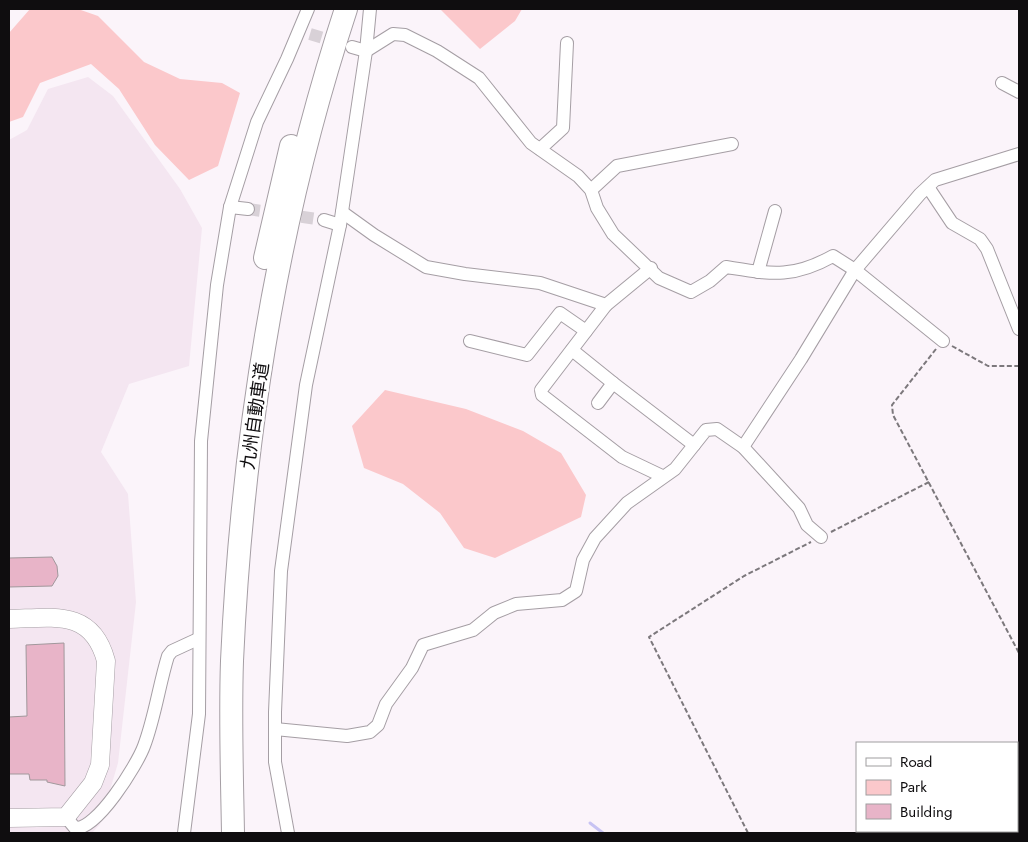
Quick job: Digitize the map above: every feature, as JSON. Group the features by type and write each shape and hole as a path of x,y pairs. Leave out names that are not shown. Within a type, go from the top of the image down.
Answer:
{"highway":[{"name":"九州自動車道","path":"218,833 216,744 218,654 228,506 238,422 248,353 277,201 298,115 330,9"},
{"name":"九州自動車道","path":"233,833 232,663 241,527 253,425 277,276 293,204 313,120 346,9"}],"street":[{"path":"288,833 275,762 283,562 306,385 341,218 366,51 370,9"},
{"path":"184,833 199,714 198,639 201,440 217,285 230,207 257,122 304,32 302,10"},
{"path":"352,47 366,51 393,34 405,34 437,51 479,78 531,143 578,176 591,190 597,208 613,234 660,278 691,292 710,281 726,268 770,274 799,272 834,256 855,270 943,341"},
{"path":"540,149 563,128 567,43"},
{"path":"1002,83 1019,92"},
{"path":"591,190 617,166 732,144"},
{"path":"743,447 801,360 855,270 928,187 935,180 1019,154"},
{"path":"928,187 952,223 980,239 987,250 1019,329"},
{"path":"230,207 248,209"},
{"path":"758,272 775,211"},
{"path":"324,220 341,218 374,235 426,267 464,274 540,283 606,305"},
{"path":"651,268 606,305 541,390 545,399 622,457 662,476"},
{"path":"470,341 527,355 560,313 586,331"},
{"path":"572,350 694,445"},
{"path":"598,403 613,382"},
{"path":"275,729 347,736 370,732 378,725 386,704 412,668 423,645 473,630 494,613 516,604 562,600 576,591 583,560 595,538 627,503 662,476 675,469 706,430 711,428 717,429 743,447 794,502 807,525 821,537"},
{"path":"9,619 64,618 86,627 102,644 106,660 100,765 93,783 66,817"},
{"path":"66,817 75,828 87,826 118,789 132,769 144,746 168,656 172,651 198,639"},
{"path":"9,818 66,817"}],"path":[{"path":"1019,366 988,366 943,341 892,405 893,415 1019,653"},
{"path":"748,833 648,637 744,576 929,482"}],"shaded area":[{"path":"88,77 113,96 180,189 202,228 189,366 129,384 101,452 128,494 136,602 118,763 100,824 92,833 9,833 9,140 27,130 48,89"}],"green space":[{"path":"30,9 78,9 98,16 144,62 180,79 222,83 240,93 218,166 189,180 155,145 119,89 91,64 40,83 23,117 9,122 9,33"},
{"path":"440,9 522,9 515,21 480,49"},
{"path":"385,390 466,409 523,431 561,453 586,495 581,517 495,558 464,548 440,513 403,484 364,468 352,426"}],"building":[{"path":"52,557 57,566 58,576 52,586 9,587 9,558"},
{"path":"64,643 65,786 47,782 47,780 30,780 29,774 9,774 9,717 27,716 26,645"}],"waterway":[{"path":"590,823 603,833"}],"tunnel":[{"path":"310,34 340,43"},
{"path":"248,209 324,220"}]}
